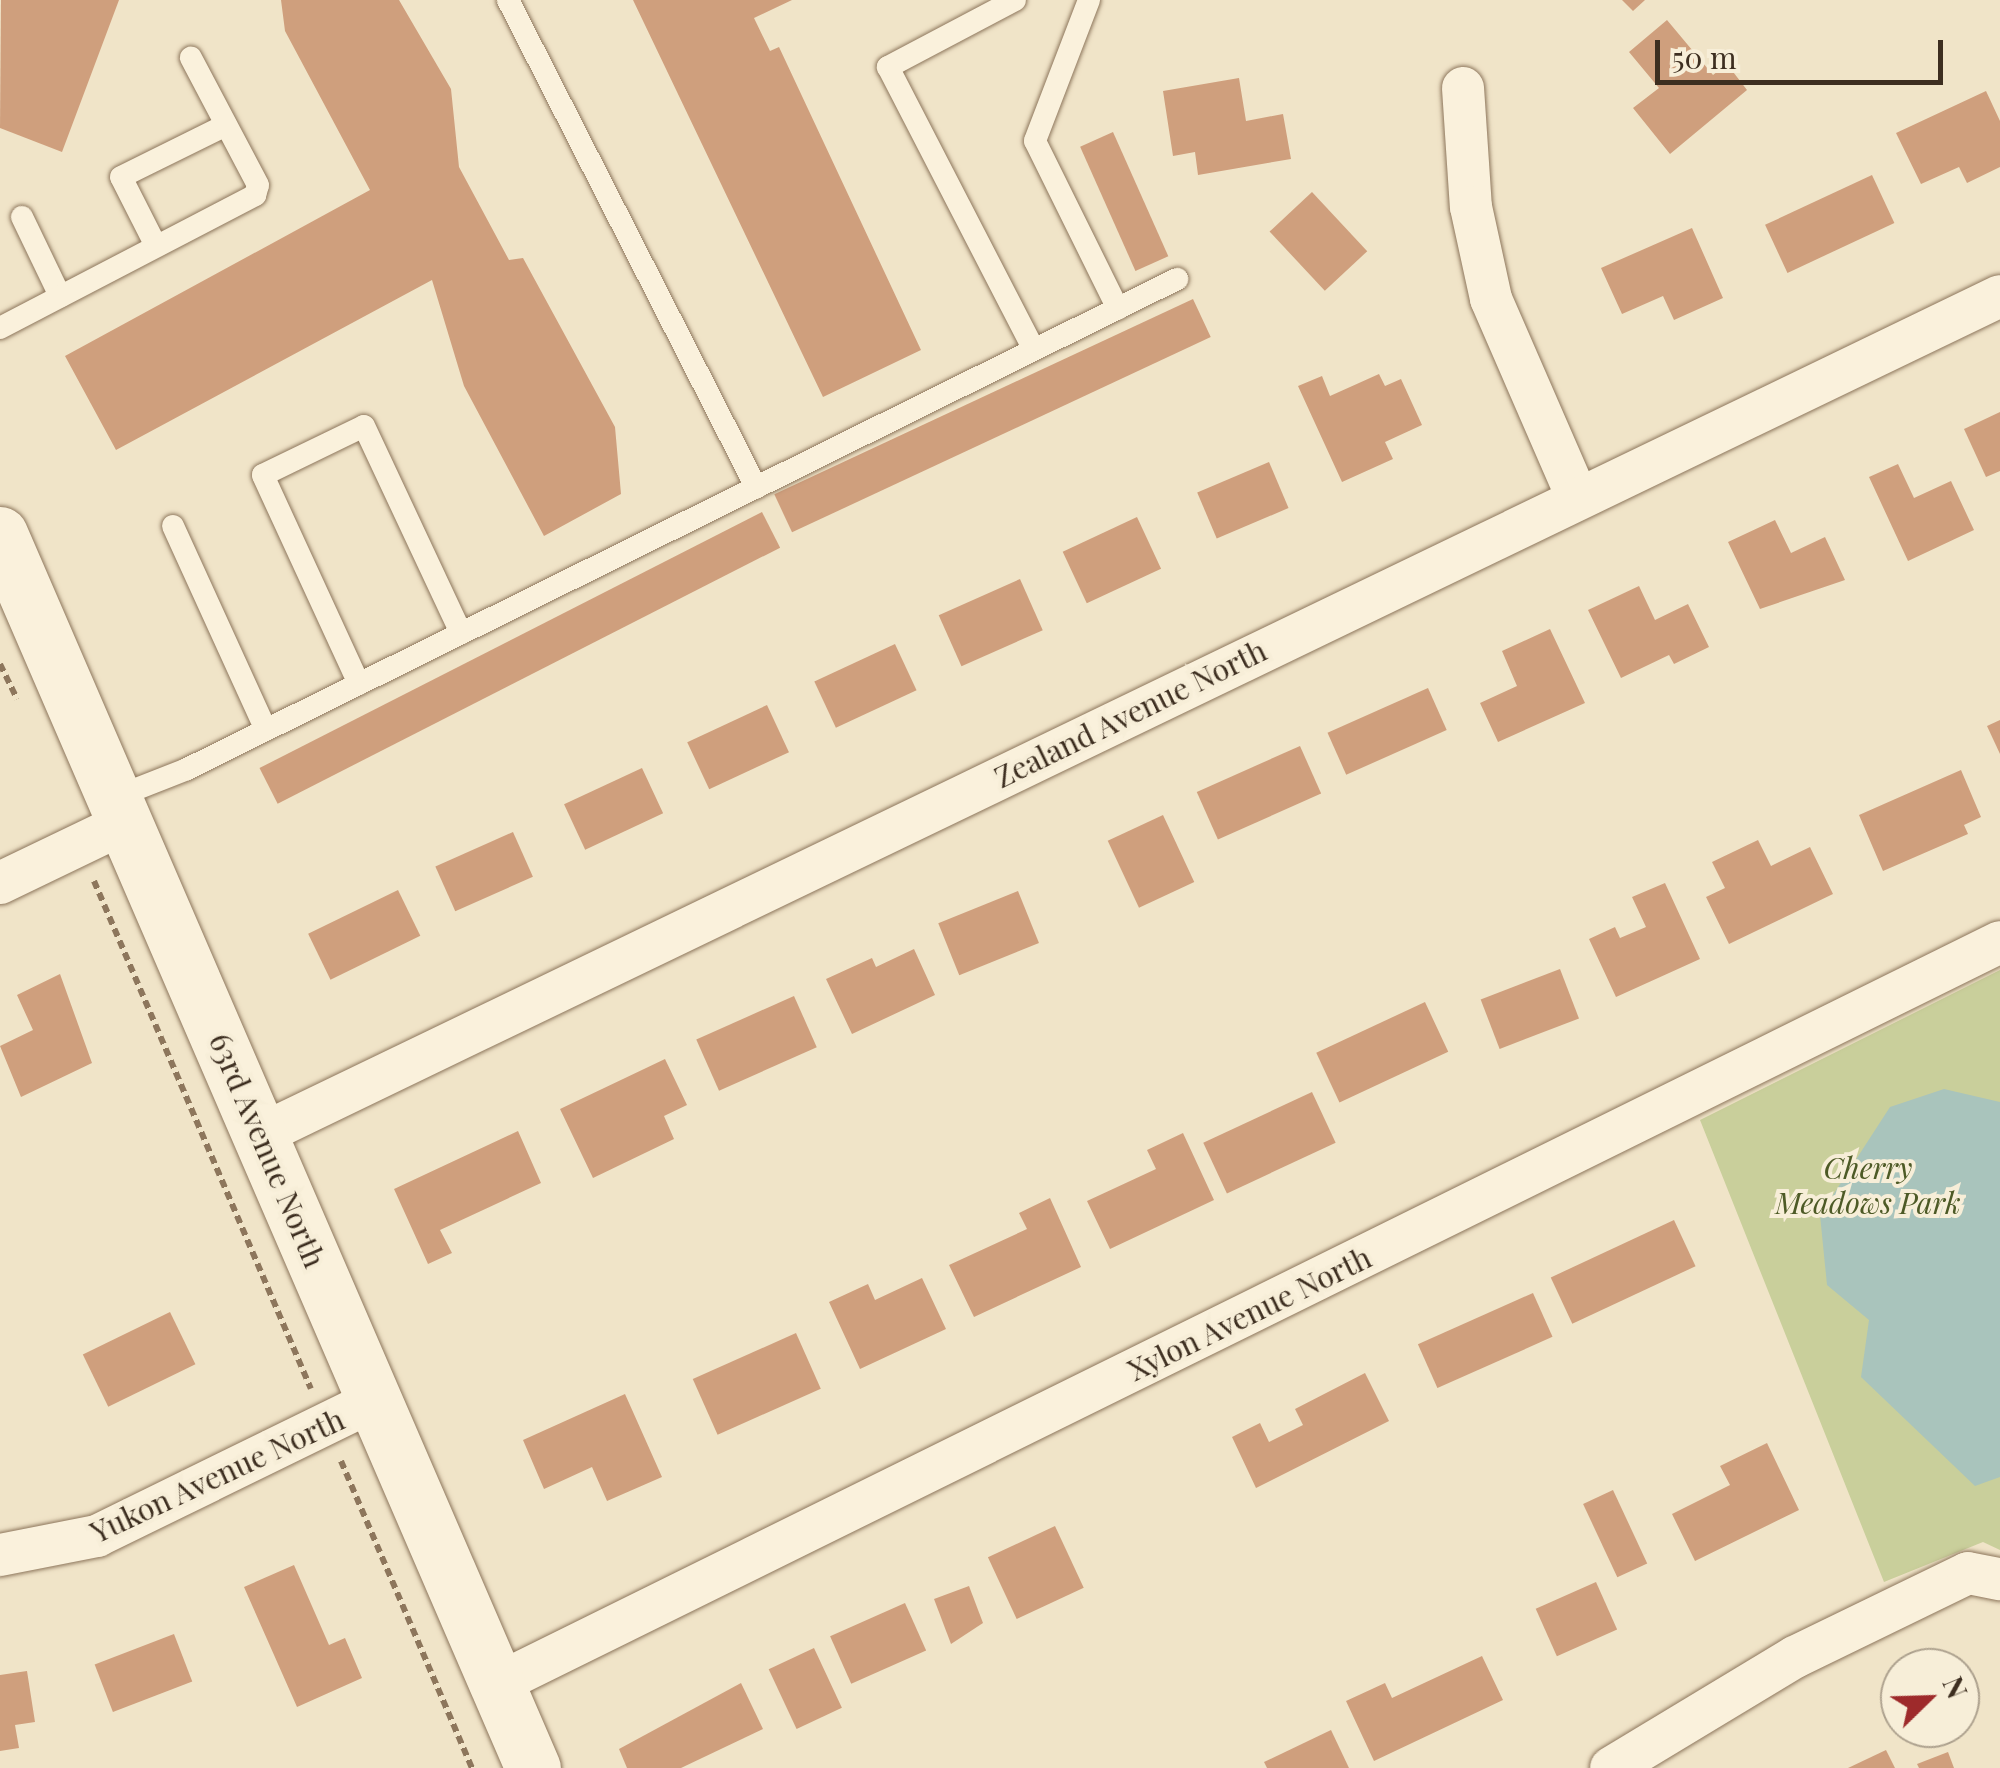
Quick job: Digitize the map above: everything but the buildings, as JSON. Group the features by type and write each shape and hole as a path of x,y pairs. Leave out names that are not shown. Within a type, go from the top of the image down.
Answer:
{"street":[{"path":"1463,88 1471,208 1491,299 1576,497"},
{"name":"Zealand Avenue North","path":"262,1134 1576,497 2000,296"},
{"name":"63rd Avenue North","path":"0,534 534,1768"},
{"path":"0,883 79,844 122,809"},
{"name":"Xylon Avenue North","path":"498,1684 2000,942"},
{"name":"Yukon Avenue North","path":"0,1555 96,1536 374,1400"},
{"path":"1611,1768 1795,1658 1968,1574 1998,1577"}],"lane":[{"path":"508,0 756,487"},
{"path":"1015,0 888,67 1034,350"},
{"path":"1088,0 1034,141 1118,308"},
{"path":"0,328 256,195 258,184 190,58"},
{"path":"156,246 121,178 226,124"},
{"path":"22,217 60,296"},
{"path":"122,809 266,730 1177,280"},
{"path":"359,684 263,475 364,426 461,633"},
{"path":"173,526 266,730"}],"path":[{"path":"0,664 23,714"},
{"path":"79,844 472,1768"}],"green space":[{"name":"Cherry Meadows Park","path":"2000,970 2000,1550 1983,1542 1884,1582 1700,1120"}],"water":[{"path":"1944,1089 2000,1102 2000,1477 1975,1486 1861,1377 1869,1320 1827,1285 1820,1215 1890,1107"}]}
